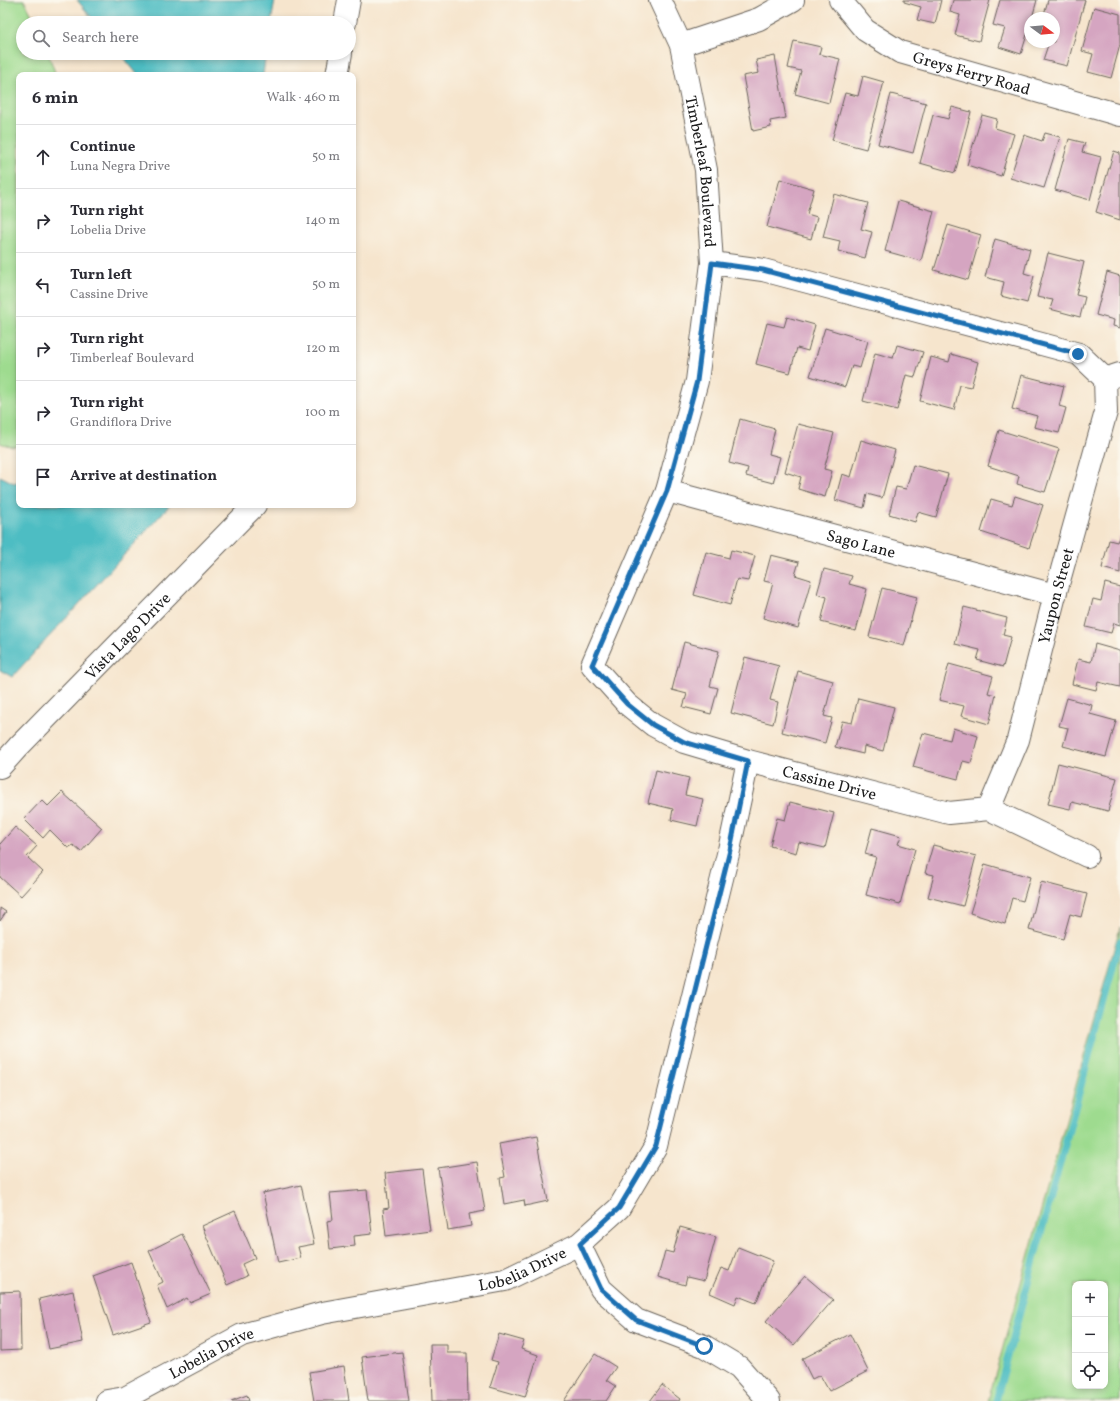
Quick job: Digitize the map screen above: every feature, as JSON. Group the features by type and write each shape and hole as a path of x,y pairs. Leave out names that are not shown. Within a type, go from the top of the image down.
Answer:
{"street":[{"path":"346,16 349,0"},
{"name":"Timberleaf Boulevard","path":"592,665 667,491 697,381 712,263 706,170 681,46 660,0"},
{"path":"681,46 759,19 793,0"},
{"name":"Greys Ferry Road","path":"840,0 865,30 900,52 1120,115"},
{"path":"338,72 340,60"},
{"path":"712,263 763,270 1078,354 1113,376"},
{"name":"Yaupon Street","path":"989,809 1018,740 1106,412 1113,376"},
{"name":"Sago Lane","path":"667,491 1056,595"},
{"name":"Vista Lago Drive","path":"0,767 252,508"},
{"name":"Cassine Drive","path":"592,665 627,704 653,725 684,742 748,761 949,814 989,809"},
{"name":"Lobelia Drive","path":"120,1400 242,1335 322,1313 505,1280 580,1244 619,1208 656,1146 730,850 748,761"},
{"path":"989,809 1087,856"},
{"path":"580,1244 601,1289 636,1320 704,1346 728,1360 739,1367 769,1401"}],"green space":[{"path":"0,0 24,0 32,16 16,16 16,60 51,60 55,72 16,72 16,446 12,447 0,443"},
{"path":"1120,927 1120,1401 988,1401"}],"water":[{"path":"77,0 275,0 272,16 90,16"},
{"path":"126,60 265,60 263,72 136,72"},
{"path":"0,476 14,483 16,482 16,508 167,508 12,677 0,670"}],"building":[{"path":"904,0 941,0 935,24 917,20 921,7 904,2"},
{"path":"953,0 990,0 979,41 955,35 960,15 950,12"},
{"path":"1000,0 1037,0 1034,12 1024,12 1024,44 1021,54 999,47 1005,28 993,25"},
{"path":"1048,0 1085,0 1067,66 1043,60 1047,48 1060,48 1060,12 1045,12"},
{"path":"1094,7 1120,14 1120,45 1111,78 1088,72 1093,54 1082,51"},
{"path":"794,41 821,47 819,54 840,59 829,103 795,94 801,71 788,68"},
{"path":"775,56 786,118 770,121 771,127 753,131 743,76 759,73 756,60"},
{"path":"863,76 884,82 866,149 832,140 845,93 858,96"},
{"path":"891,94 926,103 913,153 878,144"},
{"path":"952,107 971,112 955,173 920,163 933,115 948,119"},
{"path":"982,115 997,119 995,128 1014,134 1001,176 967,165"},
{"path":"1045,133 1060,137 1044,188 1010,178 1024,135 1042,141"},
{"path":"1069,139 1085,143 1082,152 1101,157 1090,200 1055,190"},
{"path":"1114,151 1120,153 1120,220 1096,212"},
{"path":"780,179 814,189 807,214 817,217 811,239 767,227"},
{"path":"834,194 868,203 861,229 872,232 865,258 838,251 840,241 823,237"},
{"path":"898,201 934,211 921,261 885,251"},
{"path":"948,225 981,235 968,280 934,270"},
{"path":"995,239 1030,249 1024,273 1034,276 1027,303 1001,296 1004,282 985,277"},
{"path":"1048,253 1084,262 1076,295 1085,297 1080,317 1050,309 1053,300 1037,297"},
{"path":"1107,272 1120,276 1120,328 1113,326 1114,320 1096,315"},
{"path":"787,317 815,325 808,351 797,348 790,373 756,364 767,323 784,327"},
{"path":"825,328 868,341 860,368 852,366 845,387 810,376"},
{"path":"897,345 923,352 915,377 906,375 897,410 863,401 875,353 893,358"},
{"path":"951,354 978,362 971,387 960,385 954,410 920,401 931,357 949,362"},
{"path":"1021,375 1064,386 1059,406 1066,408 1059,433 1034,427 1037,416 1012,409"},
{"path":"740,419 775,429 769,454 780,457 773,483 746,476 748,468 729,463"},
{"path":"798,424 834,433 824,469 832,471 825,497 798,489 801,477 785,472"},
{"path":"999,430 1059,449 1045,492 1017,484 1019,476 988,466"},
{"path":"861,440 895,450 882,498 867,494 864,508 835,500 842,474 851,477"},
{"path":"913,465 948,474 936,517 918,512 915,522 889,514 896,487 906,489"},
{"path":"1015,496 1043,505 1029,548 981,532 991,499 1012,505"},
{"path":"1120,535 1120,573 1102,568 1109,540 1117,542"},
{"path":"731,550 755,556 748,581 737,579 730,605 694,595 706,552 729,558"},
{"path":"771,555 799,562 795,575 811,580 798,628 763,618 773,583 764,581"},
{"path":"824,569 852,576 849,584 867,589 856,631 821,622 827,597 817,594"},
{"path":"1105,583 1120,587 1120,625 1114,623 1111,633 1086,627 1093,599 1101,601"},
{"path":"882,588 917,597 904,646 869,637"},
{"path":"964,607 1007,618 1003,635 1011,637 1003,667 977,660 980,650 955,644"},
{"path":"684,642 719,651 710,686 718,688 711,714 683,707 687,694 672,690"},
{"path":"1095,644 1120,651 1120,687 1098,682 1096,690 1072,684 1078,659 1091,662"},
{"path":"745,657 779,666 770,700 778,702 773,724 731,713"},
{"path":"949,664 993,676 988,693 996,695 989,724 961,716 964,706 939,700"},
{"path":"798,671 833,681 824,716 832,718 825,743 782,732"},
{"path":"858,698 894,707 883,751 864,746 863,754 835,747 842,721 852,723"},
{"path":"1067,698 1092,705 1090,714 1116,721 1106,757 1063,746 1068,728 1059,726"},
{"path":"953,728 978,736 971,763 963,761 958,779 913,767 923,733 950,740"},
{"path":"1058,763 1117,778 1108,811 1072,802 1070,809 1048,804"},
{"path":"656,770 689,778 685,795 703,799 697,826 671,820 673,809 648,803"},
{"path":"62,792 102,828 81,852 73,845 68,848 50,830 43,838 24,819 42,800 48,806"},
{"path":"790,802 834,813 825,848 799,842 796,853 770,846 777,818 785,820"},
{"path":"15,827 37,846 27,857 43,872 21,896 0,877 0,844"},
{"path":"872,828 901,836 898,844 915,849 900,904 866,895 876,857 865,854"},
{"path":"933,845 976,856 963,906 928,897 934,875 925,873"},
{"path":"985,864 1030,877 1023,901 1012,898 1005,924 970,913"},
{"path":"1041,882 1087,894 1081,917 1070,914 1063,939 1029,930"},
{"path":"0,908 6,912 0,921"},
{"path":"536,1137 548,1201 525,1206 524,1200 504,1204 500,1178 505,1177 499,1144"},
{"path":"477,1162 485,1211 469,1214 471,1226 448,1230 438,1168"},
{"path":"422,1169 430,1230 386,1236 383,1209 389,1208 385,1173"},
{"path":"301,1185 314,1244 298,1247 301,1258 278,1263 263,1193"},
{"path":"367,1190 372,1234 354,1236 355,1246 330,1249 327,1221 333,1220 330,1193"},
{"path":"235,1211 255,1258 242,1264 247,1276 227,1285 202,1226"},
{"path":"680,1227 716,1237 704,1281 687,1277 685,1285 658,1277 665,1251 673,1253"},
{"path":"182,1234 211,1294 190,1303 187,1298 167,1309 157,1285 163,1282 149,1251"},
{"path":"738,1247 773,1261 756,1303 738,1296 735,1304 710,1293 721,1268 729,1271"},
{"path":"131,1262 151,1322 113,1335 93,1276"},
{"path":"805,1276 833,1300 794,1345 766,1321"},
{"path":"20,1291 21,1350 0,1351 0,1292"},
{"path":"73,1291 83,1342 49,1349 39,1299"},
{"path":"499,1334 524,1341 521,1349 538,1355 525,1397 490,1387 498,1362 491,1360"},
{"path":"850,1334 868,1371 829,1391 820,1375 812,1379 802,1359"},
{"path":"430,1344 447,1344 447,1353 467,1353 468,1401 432,1401"},
{"path":"402,1352 409,1401 368,1401 362,1357"},
{"path":"595,1354 616,1367 607,1380 616,1386 606,1401 564,1401"},
{"path":"344,1366 349,1401 314,1401 309,1372"},
{"path":"662,1385 680,1399 679,1401 650,1401"},
{"path":"247,1395 249,1401 231,1401"}],"waterway":[{"path":"996,1401 1120,941"}],"route":[{"path":"704,1346 636,1320 601,1289 580,1244 619,1208 656,1146 730,850 748,761 684,742 653,725 627,704 592,665 667,491 697,381 712,263 763,270 1078,354"}]}
